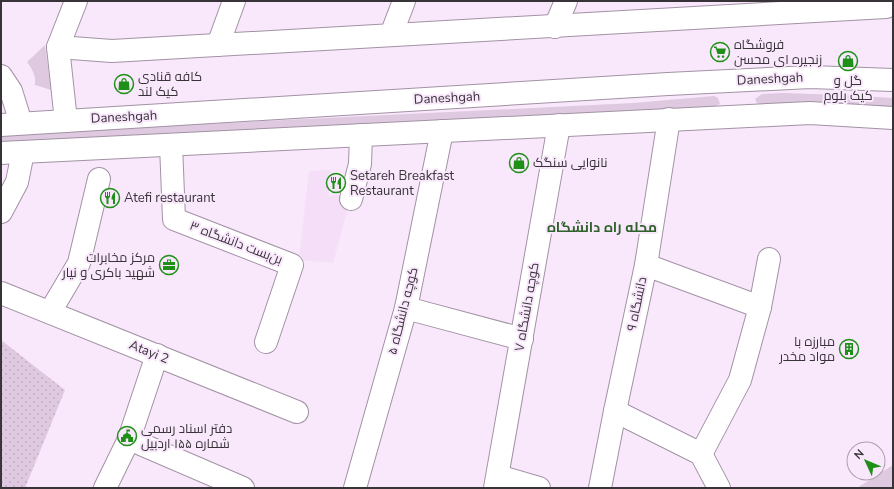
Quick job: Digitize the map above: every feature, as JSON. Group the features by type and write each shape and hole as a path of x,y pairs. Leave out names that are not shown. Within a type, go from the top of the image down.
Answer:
{"street":[{"path":"66,121 58,47 76,1"},
{"path":"218,45 234,1"},
{"path":"391,35 404,1"},
{"path":"555,27 566,1"},
{"path":"58,47 112,51 555,27 717,9 887,4"},
{"path":"1,76 11,91 11,124"},
{"name":"Daneshgah","path":"11,124 810,77 893,80"},
{"path":"726,82 728,117"},
{"path":"1,153 810,113 893,118"},
{"name":"دانشگاه ۹","path":"600,488 646,265 669,119"},
{"name":"کوچه دانشگاه ۷","path":"496,482 559,125"},
{"name":"کوچه دانشگاه ۵","path":"355,488 406,308 442,131"},
{"path":"351,199 360,164 361,135"},
{"name":"بن‌بست دانشگاه ۳","path":"171,145 174,219 292,265 266,342"},
{"path":"1,212 17,182 23,152"},
{"path":"50,312 79,263 99,179"},
{"path":"701,454 740,380 760,307 769,259"},
{"path":"646,265 760,307"},
{"name":"Atayi 2","path":"1,292 297,412"},
{"path":"406,308 522,339"},
{"path":"105,488 129,438 157,355"},
{"path":"615,411 701,454 719,488"},
{"path":"129,438 242,488"},
{"path":"496,482 539,488"}],"shaded area":[{"path":"45,45 51,90 35,85 34,73 27,62"},
{"path":"783,93 893,98 893,109 766,106 757,103 755,99 762,94"},
{"path":"714,96 718,98 720,104 711,108 1,145 1,134 633,103"},
{"path":"331,170 329,196 339,195 349,204 333,263 299,260 309,171"},
{"path":"1,340 65,390 25,488 1,488"},
{"path":"893,465 893,488 857,488 868,481 886,481 886,469"}],"place":[{"name":"فروشگاه زنجیره ای محسن","path":"720,52"},
{"name":"گل و کیک بلوم","path":"848,61"},
{"name":"کافه قنادی کیک لند","path":"124,84"},
{"name":"نانوایی سنگک","path":"519,163"},
{"name":"Setareh Breakfast Restaurant","path":"336,183"},
{"name":"Atefi restaurant","path":"110,198"},
{"name":"مرکز مخابرات شهید باکری و نیار","path":"169,265"},
{"name":"مبارزه با مواد مخدر","path":"849,349"},
{"name":"دفتر اسناد رسمی شماره ۱۵۵ اردبیل","path":"127,436"}],"district":[{"name":"محله راه دانشگاه","path":"602,227"}]}
